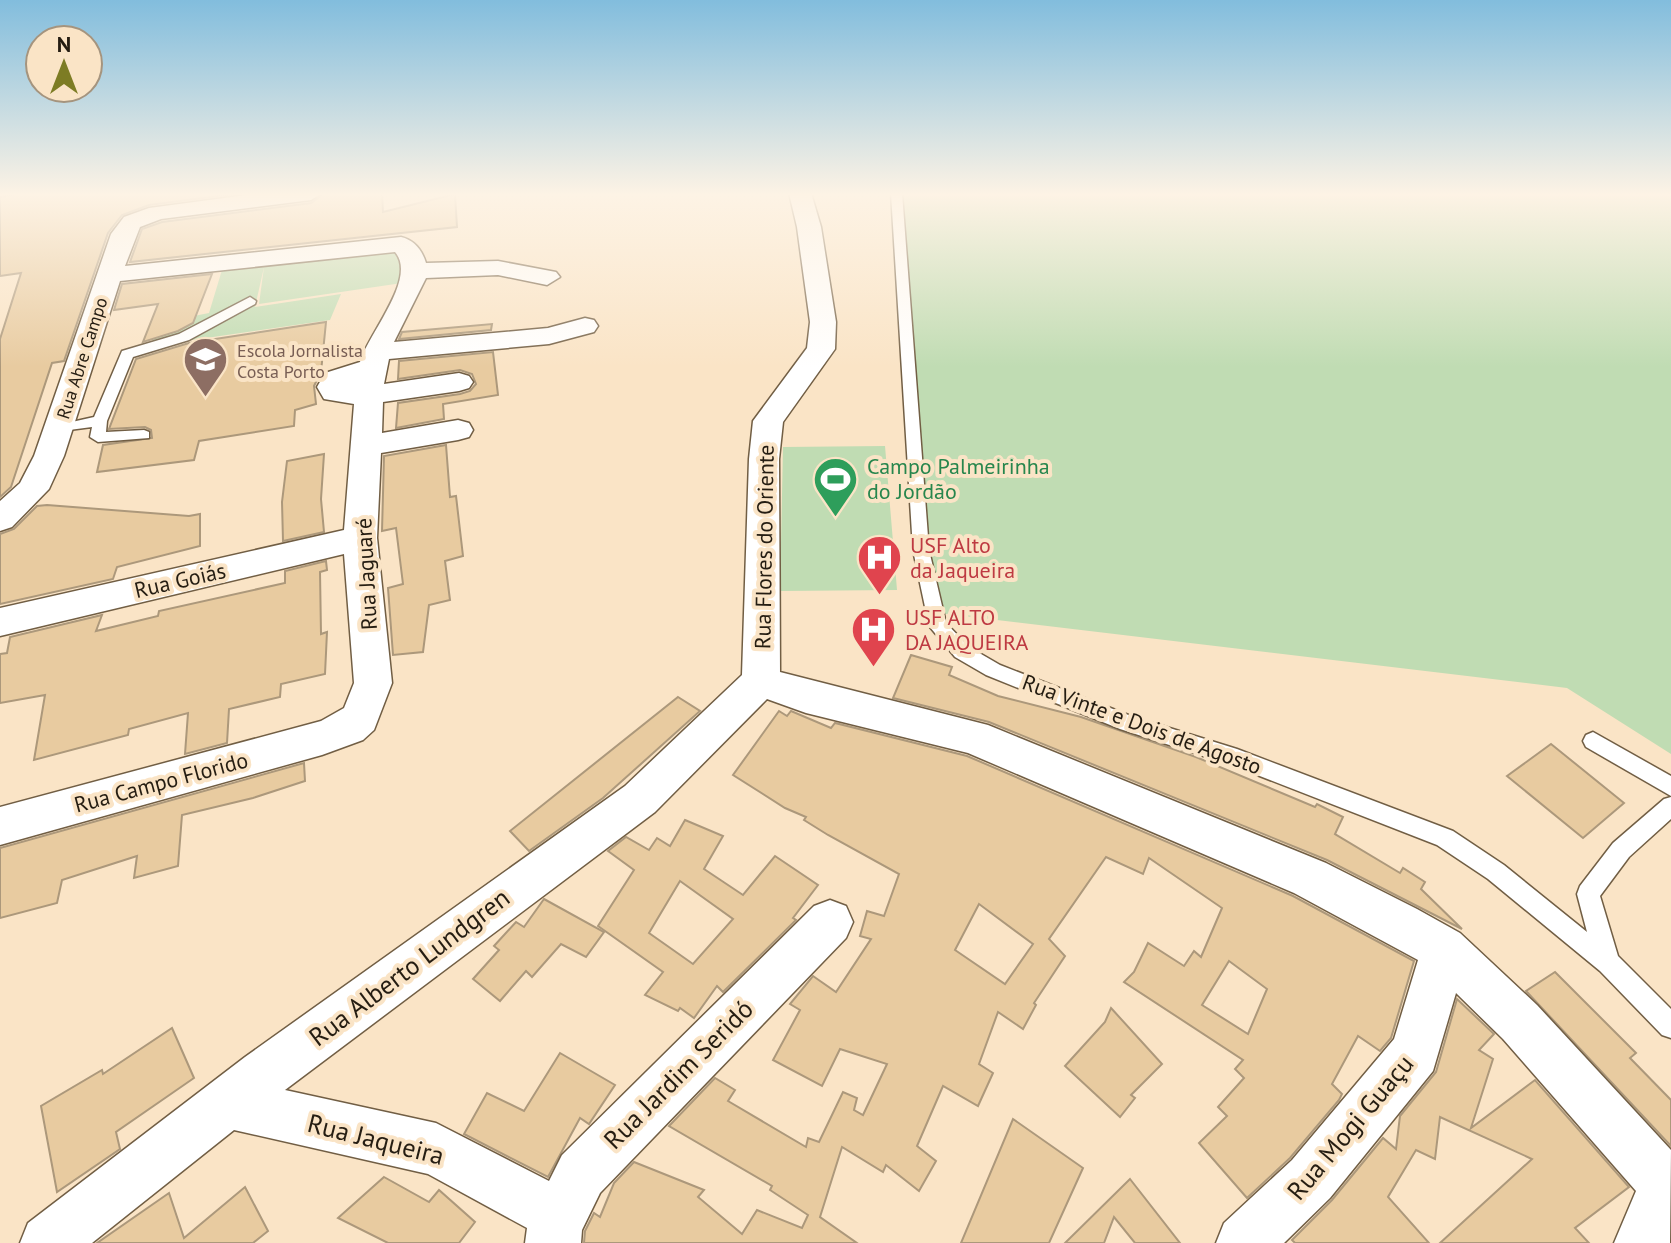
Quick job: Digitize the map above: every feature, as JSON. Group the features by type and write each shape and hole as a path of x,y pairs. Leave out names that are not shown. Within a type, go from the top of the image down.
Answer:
{"street":[{"name":"Rua Abre Campo","path":"0,519 33,489 59,429 118,251"},
{"path":"110,275 328,251"},
{"path":"408,251 414,271 498,268 547,277"},
{"name":"Rua Flores do Oriente","path":"761,681 764,459 768,421 821,349 823,328 812,251"},
{"name":"Rua Jaguaré","path":"322,738 349,728 360,718 373,683 360,538 372,376 407,296 414,271"},
{"path":"372,376 585,326"},
{"path":"372,376 459,382"},
{"path":"367,445 458,430"},
{"name":"Rua Goiás","path":"0,622 360,538"},
{"path":"761,681 806,697 974,737 1310,878 1444,949 1520,1022 1669,1188 1642,1243"},
{"name":"Rua Alberto Lundgren","path":"48,1243 227,1103 640,799 761,681"},
{"name":"Rua Campo Florido","path":"0,826 322,738"},
{"name":"Rua Jardim Seridó","path":"556,1230 581,1174 830,922"},
{"name":"Rua Mogi Guaçu","path":"1244,1243 1311,1179 1415,1053 1444,949"},
{"name":"Rua Jaqueira","path":"227,1103 436,1149 556,1230"}],"lane":[{"name":"Rua Vinte e Dois de Agosto","path":"900,251 921,550 938,626 962,652 993,670 1127,723 1237,758 1445,838 1496,872 1608,963 1671,1026"},
{"path":"144,435 98,437 100,421 127,354 184,337 250,301"},
{"path":"59,429 100,421"},
{"path":"1593,741 1671,787"},
{"path":"1608,963 1588,894 1621,850 1671,806"}],"green space":[{"path":"356,251 406,251 409,282 259,304 264,267 255,307 341,294 330,320 151,346 158,323 209,313 222,270"},
{"path":"900,251 1671,251 1671,754 1567,688 930,612"},
{"name":"Campo Palmeirinha do Jordão","path":"885,446 897,590 780,591 783,447"}],"building":[{"path":"0,251 102,251 64,361 52,363 11,487 0,497 0,339 21,273 0,276"},
{"path":"134,251 233,251 130,262"},
{"path":"212,274 193,323 178,331 143,342 158,304 114,310 122,284"},
{"path":"326,322 321,372 314,386 316,404 295,410 294,426 199,441 194,460 97,472 103,445 152,438 151,430 145,427 109,429 136,359 189,343"},
{"path":"492,324 491,330 399,339 402,332"},
{"path":"493,352 498,395 443,404 444,419 396,428 398,403 460,394 470,391 476,384 472,374 460,370 398,379 399,361"},
{"path":"446,445 450,497 456,496 463,556 445,561 450,600 429,605 423,652 393,655 388,588 403,584 396,528 382,531 384,456"},
{"path":"324,454 321,499 324,532 283,541 282,502 287,461"},
{"path":"37,506 189,516 200,514 200,546 117,567 113,579 0,604 0,534 14,529"},
{"path":"326,561 327,570 320,572 321,634 327,632 325,674 281,684 280,697 229,709 227,743 185,754 188,713 129,729 128,735 34,760 45,695 0,703 0,654 7,653 10,637 102,615 96,631 158,616 159,611 285,583 285,571"},
{"path":"911,655 952,667 949,675 998,696 1081,717 1196,757 1315,807 1317,804 1343,817 1335,834 1400,873 1403,868 1425,882 1421,889 1462,929 1327,860 989,722 893,698"},
{"path":"678,697 700,711 603,798 529,851 510,831"},
{"path":"779,711 787,716 791,711 831,728 835,723 967,756 1293,896 1414,961 1391,1038 1380,1051 1358,1036 1332,1084 1342,1094 1339,1100 1290,1158 1247,1198 1199,1143 1227,1116 1218,1107 1244,1078 1235,1069 1243,1060 1124,982 1134,972 1148,943 1184,966 1194,951 1201,957 1222,908 1149,858 1143,874 1106,857 1049,939 1065,956 1034,1003 1036,1005 1023,1029 998,1012 979,1064 993,1073 978,1106 943,1086 917,1146 936,1161 919,1191 886,1165 883,1172 842,1147 820,1217 857,1243 584,1243 585,1231 594,1213 600,1217 614,1183 634,1162 704,1190 698,1197 742,1234 757,1210 802,1228 808,1215 770,1190 772,1186 669,1126 715,1078 735,1090 728,1101 806,1147 808,1138 819,1142 843,1092 857,1098 854,1110 863,1115 887,1064 840,1049 822,1086 773,1060 800,1010 790,1004 813,976 836,992 871,939 860,936 867,911 884,916 899,874 828,835 804,820 806,817 785,808 733,775","holes":["979,904 1033,944 1005,984 955,950","1229,961 1267,989 1248,1034 1202,1005"]},
{"path":"1551,744 1624,803 1583,838 1507,776"},
{"path":"304,763 305,781 253,798 182,815 178,866 134,878 137,856 62,880 57,903 0,918 0,848"},
{"path":"685,820 723,836 704,869 743,895 775,856 818,885 793,918 796,920 723,992 717,986 694,1018 680,1008 678,1011 645,995 663,972 598,926 634,870 608,851 626,837 649,850 657,838 670,846","holes":["680,881 733,919 693,964 649,933"]},
{"path":"544,899 604,932 586,957 561,944 532,977 526,971 500,1001 473,979 499,950 494,946 516,922 524,927"},
{"path":"1555,972 1636,1053 1630,1058 1671,1100 1671,1146 1526,991"},
{"path":"1457,999 1494,1034 1479,1050 1493,1059 1471,1128 1535,1080 1629,1187 1575,1228 1589,1243 1440,1243 1532,1159 1440,1117 1435,1159 1416,1150 1388,1197 1429,1243 1295,1243 1292,1240 1332,1200 1383,1138 1396,1149 1400,1116 1436,1072"},
{"path":"1111,1008 1162,1064 1131,1095 1135,1098 1120,1117 1065,1066 1105,1022"},
{"path":"172,1028 194,1078 116,1132 120,1149 57,1192 41,1106 102,1070 103,1074"},
{"path":"560,1053 615,1085 589,1124 580,1118 548,1177 464,1134 487,1093 524,1111"},
{"path":"1013,1119 1083,1168 1049,1243 961,1243"},
{"path":"384,1177 429,1202 439,1190 475,1222 459,1243 388,1243 338,1218"},
{"path":"1130,1179 1180,1243 1135,1243 1114,1217 1104,1243 1065,1243"},
{"path":"245,1187 268,1231 253,1243 97,1243 169,1193 184,1238"}],"place":[{"name":"Escola Jornalista Costa Porto","path":"206,399"},
{"name":"Campo Palmeirinha do Jordão","path":"836,518"},
{"name":"USF Alto da Jaqueira","path":"879,597"},
{"name":"USF ALTO DA JAQUEIRA","path":"874,669"}]}
